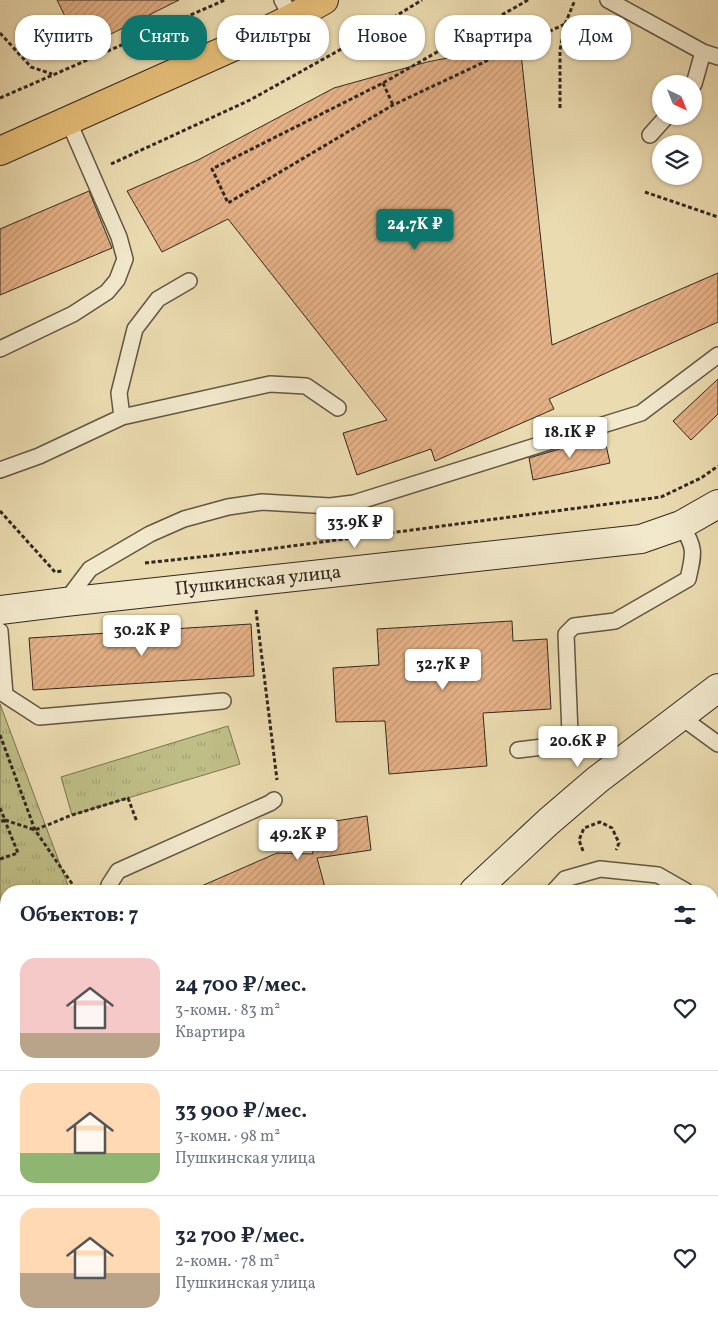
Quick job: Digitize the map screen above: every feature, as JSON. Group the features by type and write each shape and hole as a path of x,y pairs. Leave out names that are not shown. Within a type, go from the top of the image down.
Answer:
{"main road":[{"path":"0,151 235,46 287,9 324,0"},
{"name":"Пушкинская улица","path":"0,610 641,540 714,514"},
{"path":"480,885 548,822 597,780 718,688"}],"lane":[{"path":"608,0 703,52 718,57"},
{"path":"697,75 703,52"},
{"path":"0,349 73,314 107,292 117,280 125,259 119,237 68,120"},
{"path":"650,135 659,125"},
{"path":"122,417 119,393 135,329 158,299 189,280"},
{"path":"65,602 90,569 150,534 184,519 228,507 262,502 330,506 354,503 641,412 718,355"},
{"path":"0,470 39,456 122,417 270,384 306,386 338,408"},
{"path":"518,750 559,745 570,734 566,634 574,626 615,621 688,579 694,554 691,540 681,525"},
{"path":"0,631 5,695 39,717 222,701"},
{"path":"681,717 718,744"},
{"path":"109,885 118,871 274,800"},
{"path":"560,885 565,879 600,866 658,875 676,885"}],"path":[{"path":"0,98 225,0"},
{"path":"91,173 250,100 344,48 422,0"},
{"path":"528,0 383,83 212,169 228,204 393,105 561,25"},
{"path":"568,15 576,0"},
{"path":"0,33 31,67 52,74"},
{"path":"560,108 561,50"},
{"path":"383,83 393,105"},
{"path":"645,192 718,217"},
{"path":"138,563 254,550 661,497 701,478 718,466"},
{"path":"0,511 55,572"},
{"path":"254,602 278,788 274,800"},
{"path":"0,734 35,830 73,885"},
{"path":"0,750 4,745"},
{"path":"0,822 5,820 35,830 128,798 137,822"},
{"path":"0,808 18,853 0,859"},
{"path":"600,822 612,828 618,843 614,855 600,866 584,856 579,840 584,828 600,822"}],"green space":[{"path":"0,704 68,885 0,885"},
{"path":"228,726 240,764 72,815 61,777"}],"building":[{"path":"57,0 179,0 149,15 121,15 121,29 111,34 111,15 64,15"},
{"path":"437,60 522,60 552,345 718,273 718,322 549,399 554,409 435,461 431,449 357,475 343,433 387,420 228,219 162,252 127,191 198,160 334,88"},
{"path":"89,191 112,248 0,295 0,229"},
{"path":"718,379 718,414 691,440 673,421"},
{"path":"604,436 610,463 533,480 529,458"},
{"path":"512,621 513,641 547,639 551,709 483,713 487,766 389,774 385,721 336,722 333,668 379,665 377,629"},
{"path":"251,624 254,676 33,690 29,638"},
{"path":"367,816 371,850 317,858 324,885 204,885 277,853 313,854 310,825"}]}
